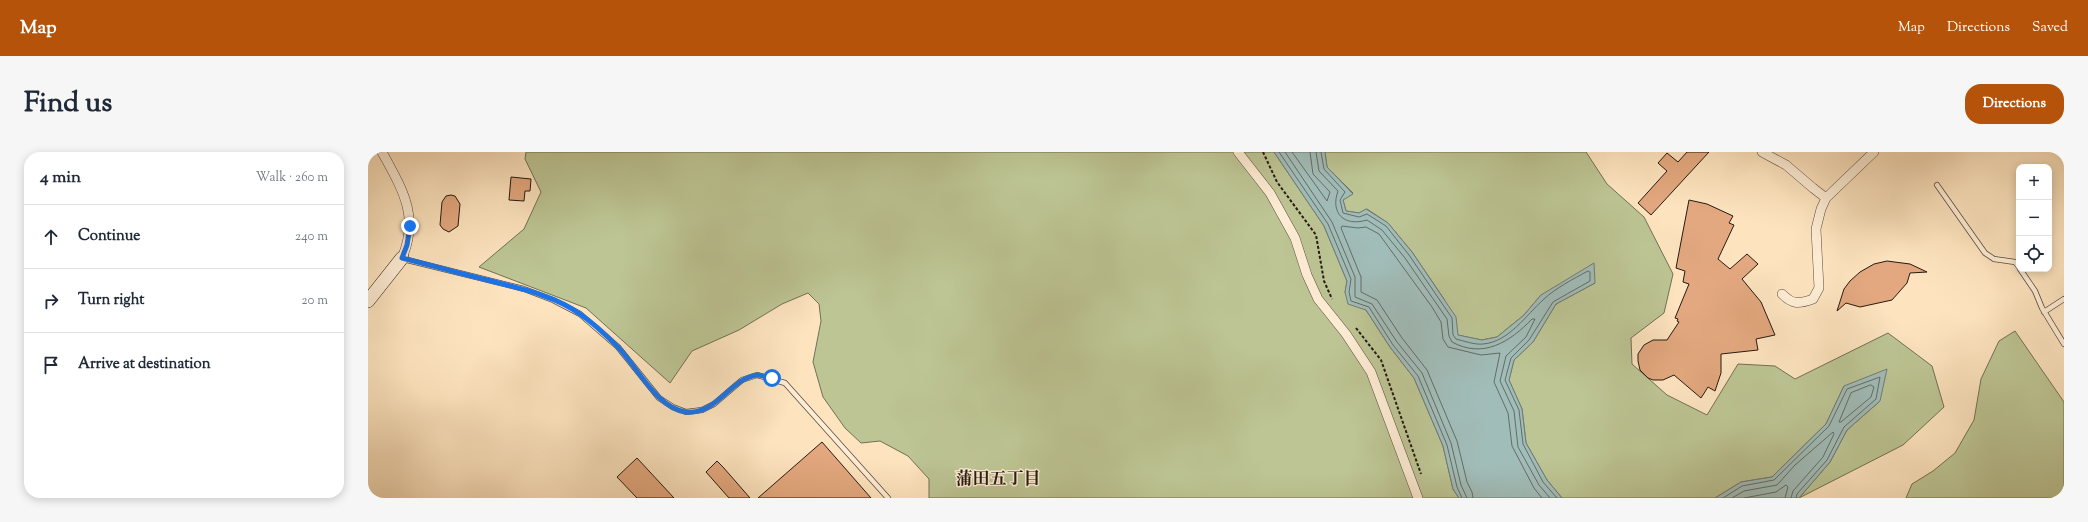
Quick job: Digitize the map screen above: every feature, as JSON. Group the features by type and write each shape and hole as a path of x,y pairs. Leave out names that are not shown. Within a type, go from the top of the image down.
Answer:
{"street":[{"path":"368,301 402,258 407,245 410,226 409,211 403,191 382,152"},
{"path":"1238,152 1270,193 1295,238 1307,275 1318,299 1346,334 1371,372 1418,498"},
{"path":"1762,152 1786,165 1826,198"},
{"path":"1782,294 1790,302 1799,304 1813,299 1819,288 1816,229 1821,209 1826,198 1874,152"}],"lane":[{"path":"1937,185 1984,253 1994,259 2016,263"},
{"path":"402,258 524,289 553,300 580,314 618,347 659,398 673,408 686,412 702,410 714,404 742,380 757,375 772,378 785,383 888,498"},
{"path":"2023,272 2036,290 2044,312 2064,344"},
{"path":"2044,312 2064,299"}],"path":[{"path":"1263,152 1277,182 1316,234 1324,280 1333,301"},
{"path":"1351,324 1381,360 1423,480"}],"green space":[{"path":"526,152 1274,152 1324,226 1347,281 1345,293 1366,310 1390,347 1414,378 1443,446 1453,489 1459,498 929,498 929,479 908,456 880,441 861,443 845,428 823,397 813,362 821,321 819,304 808,293 782,304 739,330 692,351 670,383 586,308 479,267 524,229 541,192 525,159"},
{"path":"1325,152 1586,152 1607,184 1644,217 1673,274 1664,313 1631,338 1632,364 1667,395 1707,415 1738,364 1775,366 1795,379 1888,333 1932,366 1944,407 1903,445 1799,498 1830,462 1847,430 1880,401 1844,386 1826,424 1772,477 1741,482 1715,498 1562,498 1547,480 1526,443 1522,409 1509,380 1514,360 1533,342 1556,304 1595,283 1541,295 1524,315 1497,337 1482,340 1457,335 1444,299 1412,252 1388,223 1367,209 1359,213 1346,211 1343,200 1353,193 1327,167"},
{"path":"2015,331 2064,402 2064,498 1906,498 1912,484 1933,471 1955,453 1974,420 1981,379 1999,341"}],"water":[{"path":"1274,152 1325,152 1327,167 1353,194 1343,200 1346,211 1359,213 1366,209 1388,223 1412,252 1456,317 1458,335 1482,340 1497,337 1524,315 1541,295 1594,263 1595,283 1556,304 1533,342 1514,360 1509,380 1522,409 1526,443 1547,480 1562,498 1459,498 1453,489 1443,446 1414,378 1390,347 1366,310 1348,304 1345,292 1347,281 1324,226"},
{"path":"1887,369 1880,401 1847,430 1830,462 1799,498 1715,498 1741,482 1772,477 1826,424 1844,386"}],"building":[{"path":"1687,152 1709,152 1651,215 1638,203 1667,171 1658,163 1667,153 1678,162"},
{"path":"511,177 531,179 530,191 525,191 524,201 509,200"},
{"path":"446,196 455,196 460,204 458,226 449,232 443,229 440,225 442,202"},
{"path":"1689,200 1707,204 1733,216 1729,223 1734,225 1718,259 1730,269 1747,254 1758,264 1742,279 1761,302 1775,335 1756,339 1758,350 1721,354 1721,373 1715,391 1708,387 1701,398 1674,375 1663,380 1653,380 1648,378 1640,370 1638,361 1638,354 1644,345 1653,340 1667,340 1679,322 1677,321 1678,319 1675,318 1689,284 1683,282 1685,271 1676,268"},
{"path":"1887,261 1910,264 1927,272 1910,273 1907,283 1892,300 1860,307 1846,303 1837,311 1844,289 1850,281 1860,272 1874,264"},
{"path":"822,442 871,498 758,498"},
{"path":"637,458 674,498 637,498 617,477"},
{"path":"717,461 750,498 729,498 706,472"}],"district":[{"name":"蒲田五丁目","path":"998,478"}],"route":[{"path":"410,226 407,245 402,258 524,289 553,300 580,314 618,347 659,398 673,408 686,412 702,410 714,404 742,380 757,375 772,378"}]}
